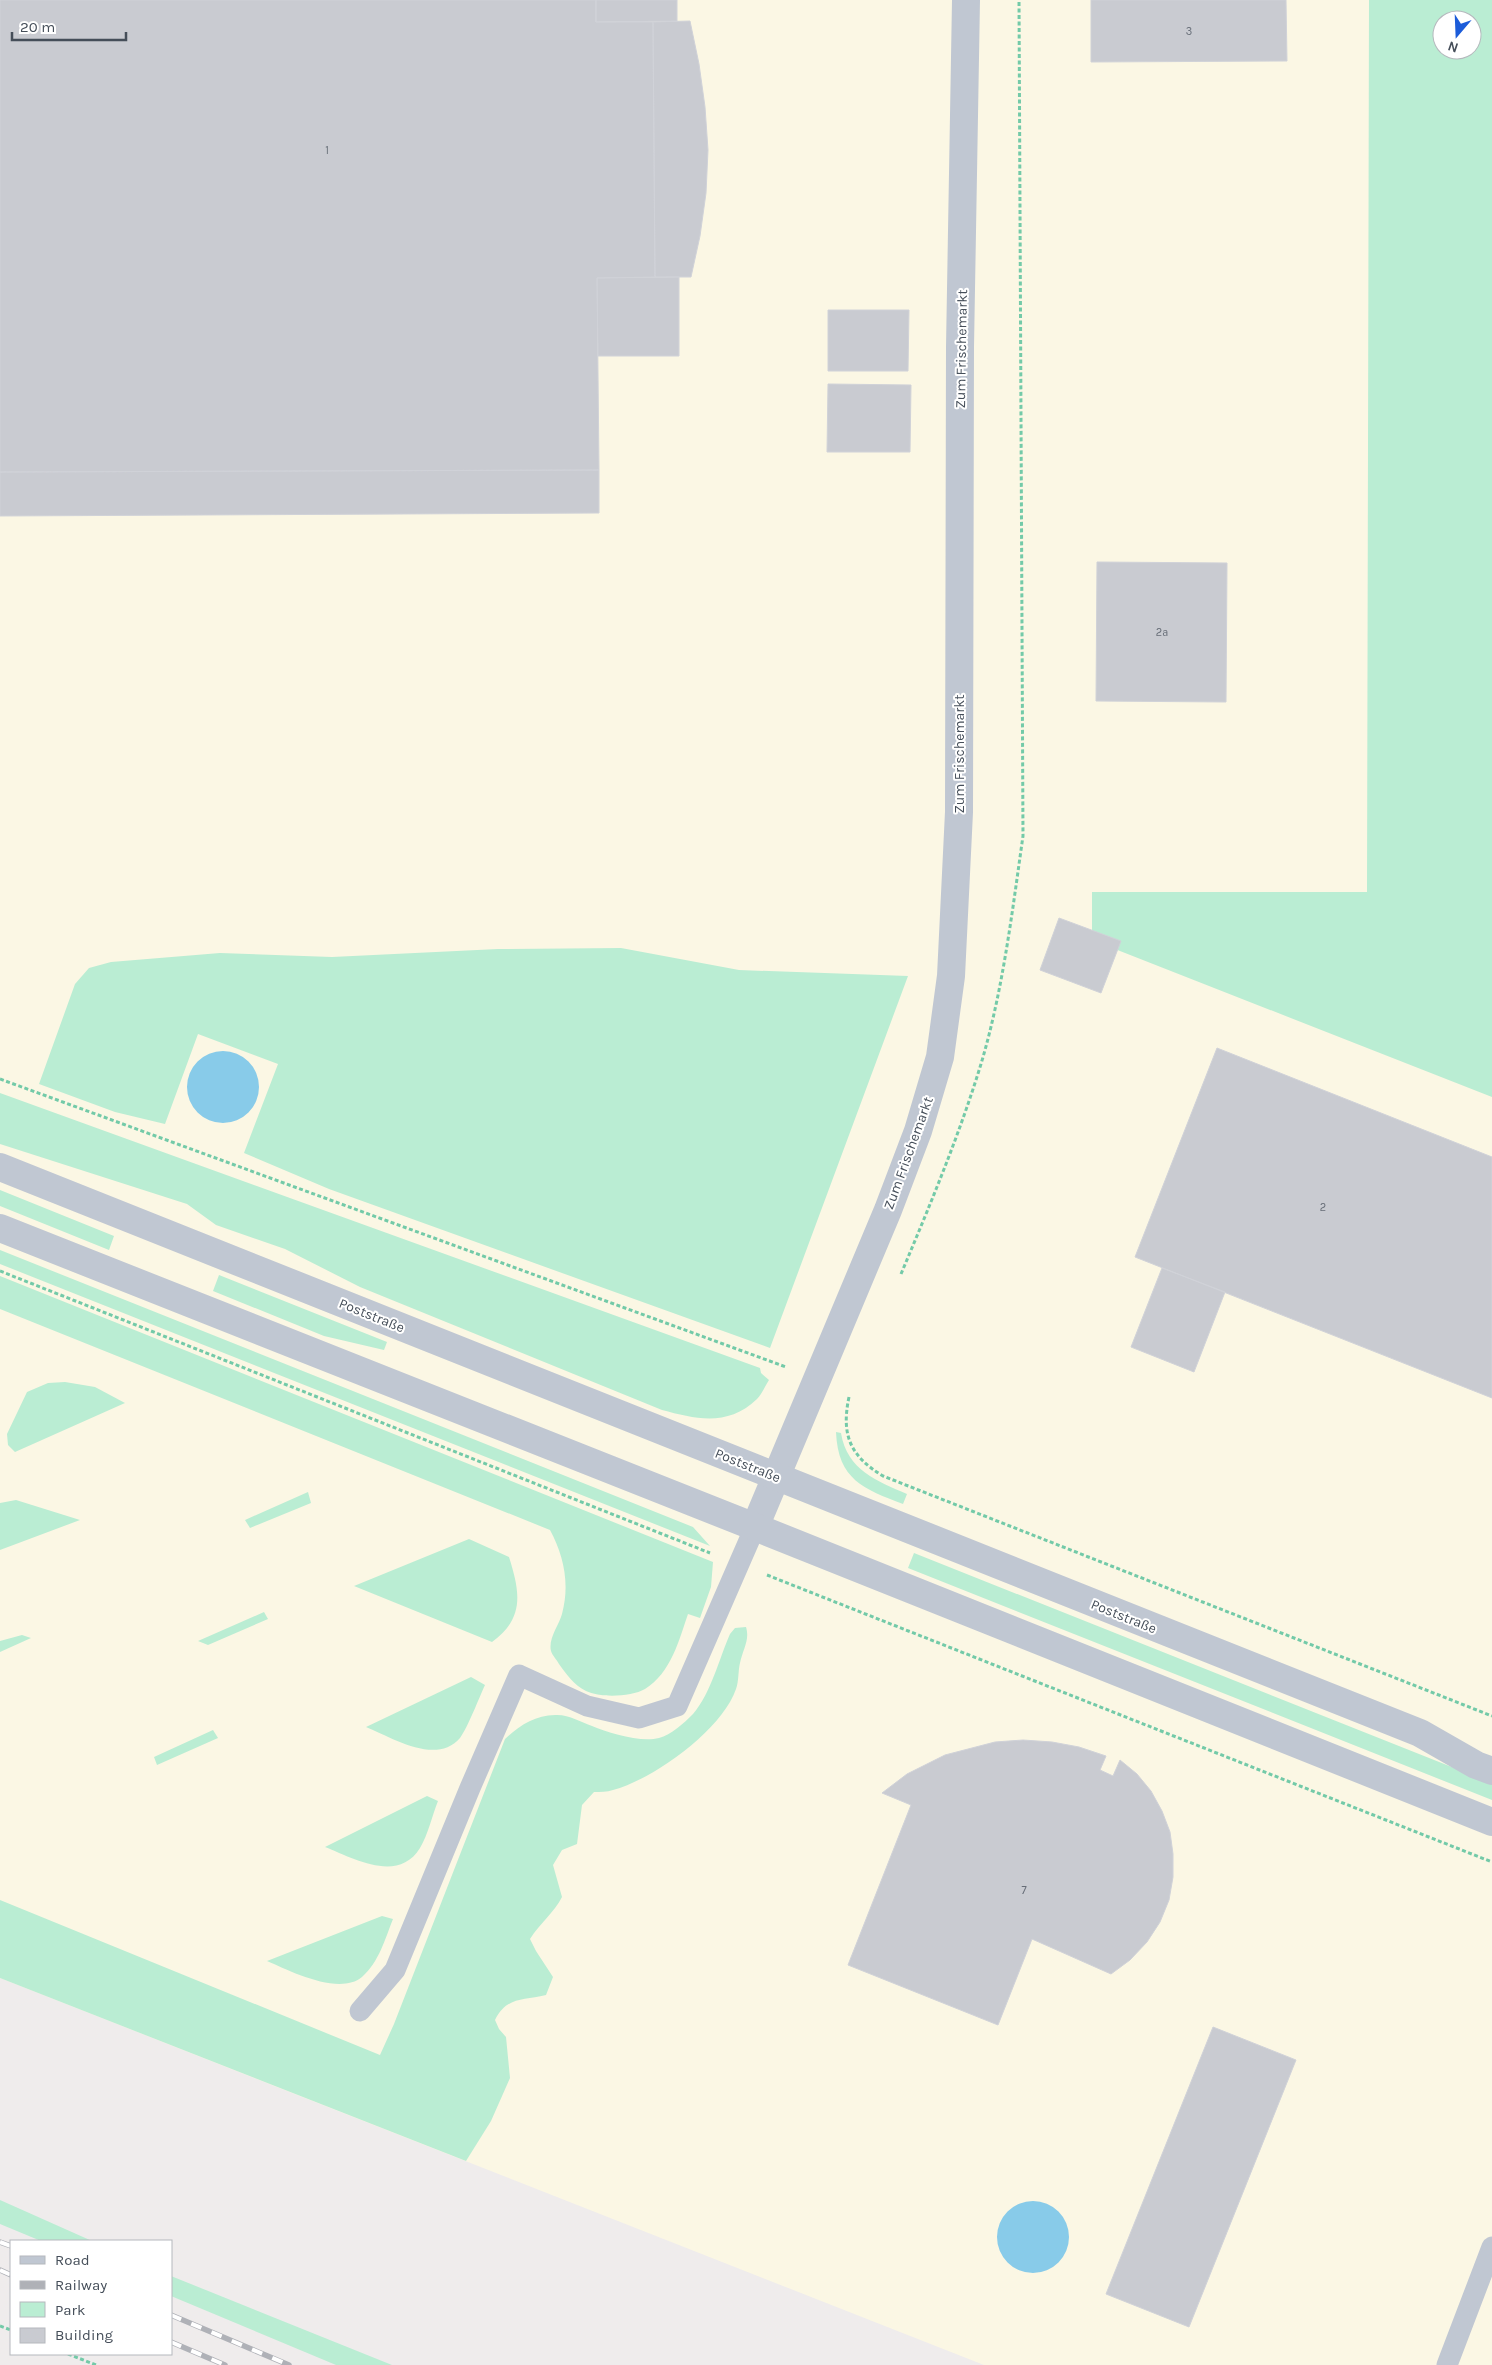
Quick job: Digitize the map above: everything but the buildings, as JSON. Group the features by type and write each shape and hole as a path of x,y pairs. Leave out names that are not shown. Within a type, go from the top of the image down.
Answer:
{"street":[{"name":"Zum Frischemarkt","path":"755,1527 888,1210 918,1131 940,1057 951,976 959,812 960,347 966,0"},
{"name":"Poststraße","path":"0,1167 1420,1733 1476,1765 1492,1771"},
{"path":"0,1228 1492,1822"}],"lane":[{"path":"360,2011 395,1970 519,1675 587,1706 639,1718 676,1706 755,1527"},
{"path":"1447,2365 1492,2247"}],"path":[{"path":"0,1079 850,1392 845,1417 848,1436 854,1451 868,1467 883,1476 1492,1716"},
{"path":"71,2355 96,2365"}],"shaded area":[{"path":"0,0 1492,0 1492,2365 984,2365 0,1978"}],"green space":[{"path":"1369,0 1492,0 1492,1097 1092,940 1092,892 1367,892"},
{"path":"621,948 739,970 908,976 770,1348 329,1189 244,1153 278,1064 198,1034 165,1124 115,1112 39,1084 75,984 89,968 111,962 220,953 332,957 498,949"},
{"path":"0,1093 760,1368 761,1373 769,1380 757,1399 735,1414 723,1417 699,1418 662,1410 360,1287 285,1249 216,1225 187,1204 0,1144"},
{"path":"0,1190 114,1236 109,1250 0,1206"},
{"path":"0,1250 693,1527 710,1546 0,1264"},
{"path":"219,1275 387,1342 384,1350 324,1336 213,1291"},
{"path":"0,1276 713,1562 711,1587 700,1618 688,1614 668,1665 654,1682 645,1689 632,1694 616,1696 599,1695 586,1691 571,1679 551,1651 551,1642 562,1614 565,1581 562,1560 550,1530 0,1309"},
{"path":"65,1382 95,1387 125,1403 15,1452 8,1445 7,1434 27,1392 48,1383"},
{"path":"836,1432 841,1433 844,1446 850,1456 865,1472 875,1479 907,1494 903,1504 865,1487 848,1472 838,1448"},
{"path":"308,1492 311,1503 250,1528 245,1520"},
{"path":"16,1500 80,1520 0,1550 0,1503"},
{"path":"469,1539 509,1557 516,1582 517,1604 515,1614 503,1633 492,1642 354,1586"},
{"path":"914,1553 1492,1783 1492,1800 908,1568"},
{"path":"264,1612 268,1619 208,1645 198,1641"},
{"path":"746,1627 747,1640 740,1663 738,1683 728,1705 717,1721 685,1751 666,1764 648,1775 611,1791 594,1792 582,1805 577,1844 562,1850 553,1865 562,1897 530,1939 553,1977 546,1995 510,2003 500,2012 495,2020 499,2029 506,2037 510,2078 491,2121 466,2161 0,1978 0,1900 380,2055 394,2024 505,1739 528,1722 548,1715 570,1717 599,1729 625,1736 652,1739 664,1736 693,1714 710,1686 730,1634 735,1628"},
{"path":"22,1635 31,1638 0,1652 0,1641"},
{"path":"471,1677 485,1685 463,1733 450,1746 439,1750 413,1747 366,1727"},
{"path":"213,1730 218,1738 157,1765 154,1757"},
{"path":"427,1796 438,1801 425,1837 420,1848 411,1859 400,1865 375,1865 362,1862 325,1847"},
{"path":"382,1916 393,1919 381,1950 368,1971 362,1977 352,1982 341,1984 314,1980 267,1961"},
{"path":"0,2200 90,2240 39,2240 0,2224"},
{"path":"172,2276 392,2365 336,2365 172,2296"}],"water":[{"path":"223,1051 237,1054 249,1061 256,1073 259,1087 256,1101 249,1113 237,1120 223,1123 209,1120 197,1113 190,1101 187,1087 190,1073 197,1061 209,1054"},
{"path":"1033,2201 1047,2204 1059,2211 1066,2223 1069,2237 1066,2251 1059,2263 1047,2270 1033,2273 1019,2270 1007,2263 1000,2251 997,2237 1000,2223 1007,2211 1019,2204"}],"railway":[{"path":"0,2242 10,2246"},
{"path":"0,2270 10,2275"},
{"path":"172,2315 289,2365"},
{"path":"172,2342 225,2365"}]}
